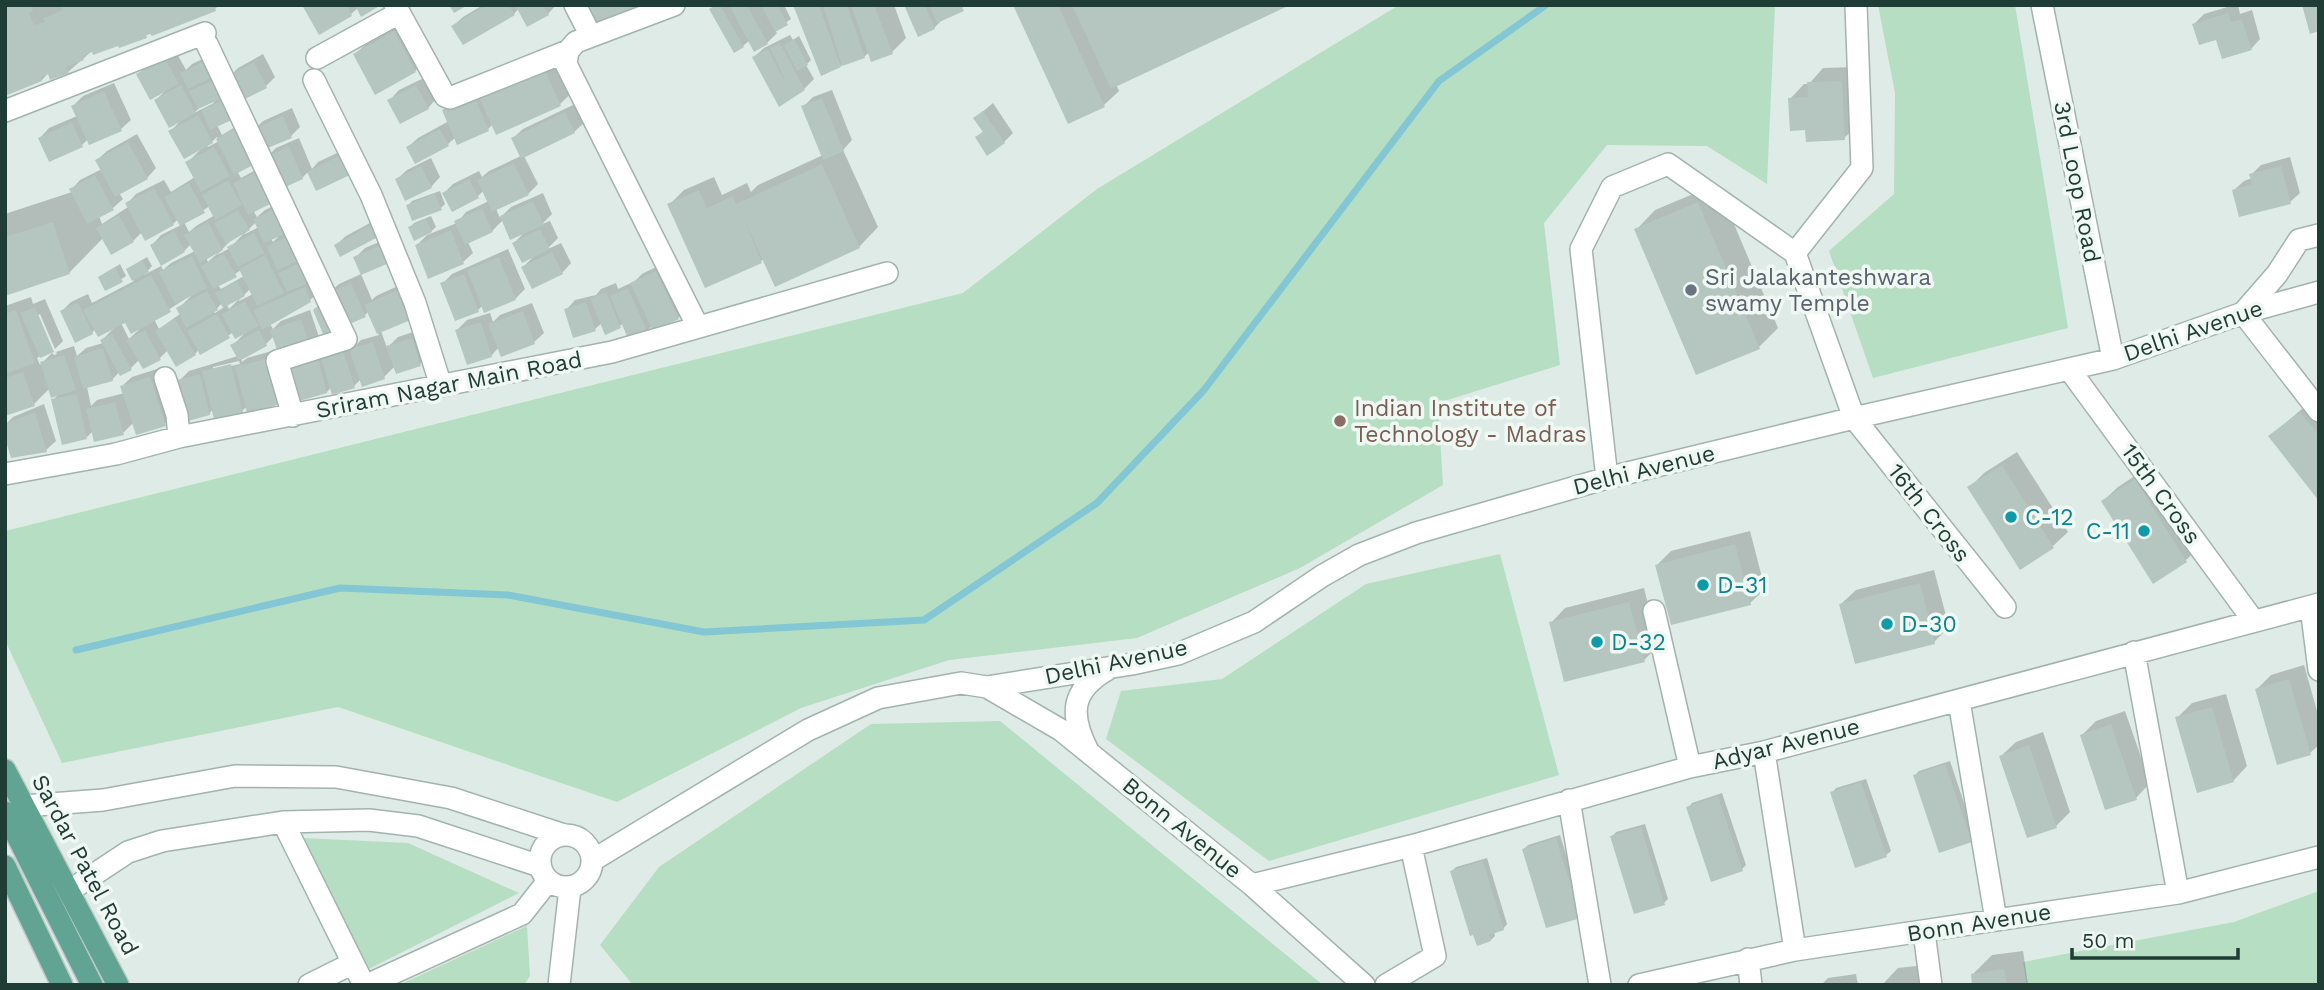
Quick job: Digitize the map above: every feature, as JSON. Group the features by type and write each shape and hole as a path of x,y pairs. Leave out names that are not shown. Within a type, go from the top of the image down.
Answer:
{"main road":[{"name":"Sardar Patel Road","path":"5,770 13,813 69,891 118,985"},
{"path":"13,813 92,985"},
{"path":"5,866 62,985"}],"street":[{"path":"575,5 591,36"},
{"path":"1607,478 1581,250 1612,187 1668,164 1795,253 1862,168 1856,5"},
{"name":"3rd Loop Road","path":"2042,5 2113,359"},
{"path":"317,58 397,9 445,96 450,98 567,58 576,42 670,6"},
{"path":"5,111 206,38 346,339 277,361 293,415"},
{"path":"567,58 698,327"},
{"path":"314,80 371,195 415,303 441,386"},
{"path":"2319,235 2299,240 2277,274 2243,313 2319,411"},
{"name":"16th Cross","path":"1795,253 1854,418 2005,607"},
{"name":"Sriram Nagar Main Road","path":"5,474 116,454 179,437 612,352 887,273"},
{"name":"Delhi Avenue","path":"987,687 1178,654 1254,622 1322,576 1359,555 1416,533 1607,478 2113,359 2243,313 2319,292"},
{"name":"15th Cross","path":"2069,369 2253,620"},
{"path":"164,378 177,415 179,437"},
{"path":"2315,605 2319,670"},
{"name":"Adyar Avenue","path":"1252,885 1411,846 1690,767 1764,752 2315,605"},
{"path":"1654,611 1690,767"},
{"path":"2134,652 2179,893"},
{"path":"1089,752 1079,730 1076,705 1081,691 1089,681 1112,667"},
{"path":"593,860 808,730 878,698 961,683 987,687"},
{"name":"Bonn Avenue","path":"987,687 1060,730 1089,752 1252,885 1364,985"},
{"path":"1959,701 1996,920"},
{"path":"1764,752 1795,950"},
{"path":"13,813 235,776 336,777 451,798 564,835"},
{"path":"1569,800 1600,985"},
{"path":"69,891 128,852 162,841 283,822 369,820 418,826 544,874 562,888 577,886 589,875 593,860 587,844 573,835 556,837 543,849 544,874 522,914 366,985 283,822"},
{"path":"1385,985 1435,956 1411,846"},
{"name":"Bonn Avenue","path":"1639,985 1795,950 2179,893 2319,857"},
{"path":"559,985 570,887"},
{"path":"1924,932 1931,985"},
{"path":"1748,959 1751,985"},
{"path":"309,985 353,963"}],"green space":[{"path":"1399,5 1775,5 1767,184 1707,146 1607,145 1544,223 1560,365 1438,403 1443,485 1300,568 1137,638 949,660 801,708 617,802 338,707 62,763 5,640 5,531 963,293 1097,189"},
{"path":"1878,5 2015,5 2068,328 1873,378 1829,251 1894,194 1895,93"},
{"path":"1500,554 1559,775 1269,861 1106,739 1121,691 1222,679 1366,584"},
{"path":"1000,721 1323,985 633,985 600,945 659,867 871,724"},
{"path":"302,838 408,843 519,893 369,969"},
{"path":"2319,891 2319,985 2027,985 2023,962 2234,922"},
{"path":"527,926 530,976 524,985 399,985"}],"building":[{"path":"31,5 33,11 29,13 34,25 45,22 43,18 63,10 61,5 214,5 216,11 152,36 146,35 147,38 119,48 118,46 82,56 84,60 66,67 69,73 50,80 48,74 41,77 42,81 5,96 5,6"},
{"path":"302,5 347,5 352,16 319,35"},
{"path":"355,5 381,5 361,17"},
{"path":"449,5 468,5 454,13"},
{"path":"487,5 509,5 515,15 463,45 451,26"},
{"path":"515,5 543,5 549,15 527,27"},
{"path":"586,5 639,5 596,26"},
{"path":"720,5 744,47 734,53 709,9"},
{"path":"729,5 747,5 768,44 754,52"},
{"path":"761,5 777,5 788,25 775,32"},
{"path":"793,5 819,5 841,67 821,76"},
{"path":"823,5 847,5 865,58 842,66"},
{"path":"851,5 874,5 893,54 871,62"},
{"path":"904,5 925,5 935,29 918,37"},
{"path":"929,5 961,5 964,11 937,23"},
{"path":"1013,5 1058,5 1105,107 1068,124"},
{"path":"1072,5 1290,5 1111,89"},
{"path":"2302,5 2319,5 2319,31 2310,34"},
{"path":"2228,13 2231,22 2242,19 2252,50 2222,59 2216,40 2199,45 2192,24"},
{"path":"394,31 416,72 375,95 353,54"},
{"path":"794,39 808,65 797,71 784,45"},
{"path":"780,43 805,90 779,107 752,57 768,49 787,85 770,48"},
{"path":"165,59 179,84 150,100 136,74"},
{"path":"209,59 217,75 188,89 180,73"},
{"path":"254,62 267,88 239,102 226,77"},
{"path":"543,66 561,106 496,135 478,95"},
{"path":"219,78 227,96 198,109 189,91"},
{"path":"1842,81 1845,140 1806,142 1805,130 1790,131 1788,98 1808,97 1807,82"},
{"path":"181,85 196,113 169,128 154,100"},
{"path":"416,85 429,109 400,124 387,100"},
{"path":"104,91 122,131 89,145 71,106"},
{"path":"474,96 489,131 457,145 442,110"},
{"path":"228,98 236,118 210,130 201,110"},
{"path":"822,98 844,151 823,160 801,106"},
{"path":"983,111 1005,143 987,156 975,137 983,132 973,118"},
{"path":"565,112 575,133 521,159 511,138"},
{"path":"198,115 213,143 184,159 168,131"},
{"path":"283,116 292,138 260,151 251,130"},
{"path":"72,122 83,147 49,162 38,138"},
{"path":"240,126 259,162 234,175 216,139"},
{"path":"440,129 449,146 415,164 406,147"},
{"path":"128,142 148,179 115,197 95,160"},
{"path":"289,146 303,179 279,190 264,158"},
{"path":"214,147 230,176 201,192 185,162"},
{"path":"342,154 352,174 316,191 307,172"},
{"path":"514,163 529,195 492,212 477,180"},
{"path":"822,164 860,248 775,287 744,219 762,263 705,288 667,204 699,190 707,208 733,196 736,204"},
{"path":"421,166 432,188 405,201 395,179"},
{"path":"2281,166 2291,204 2239,217 2232,190 2252,184 2249,174"},
{"path":"262,170 276,201 248,215 233,183"},
{"path":"95,175 114,210 87,224 69,189"},
{"path":"469,179 479,198 452,212 442,193"},
{"path":"228,180 242,205 215,220 202,195"},
{"path":"189,183 205,213 180,226 164,197"},
{"path":"154,188 174,225 145,241 125,203"},
{"path":"435,194 442,210 412,221 406,205"},
{"path":"533,201 544,225 510,240 500,216"},
{"path":"1698,202 1760,349 1696,375 1634,229"},
{"path":"280,207 292,231 264,243 253,219"},
{"path":"482,208 493,232 465,245 454,221"},
{"path":"238,210 250,230 226,244 214,223"},
{"path":"119,215 134,242 111,255 96,228"},
{"path":"426,219 432,232 414,241 408,227"},
{"path":"53,222 70,274 5,296 5,237"},
{"path":"208,222 223,250 200,263 184,235"},
{"path":"371,225 378,237 340,257 334,245"},
{"path":"540,229 550,249 522,263 512,243"},
{"path":"451,230 464,264 428,279 415,245"},
{"path":"174,231 185,252 161,266 150,245"},
{"path":"254,233 264,253 238,267 227,247"},
{"path":"294,234 305,258 277,270 267,246"},
{"path":"381,245 389,263 361,275 353,257"},
{"path":"552,252 563,274 532,289 521,267"},
{"path":"224,254 237,277 213,289 201,266"},
{"path":"265,255 284,293 257,306 239,269"},
{"path":"192,256 207,288 175,304 159,272"},
{"path":"499,257 516,300 484,313 467,270"},
{"path":"142,260 149,272 132,281 126,269"},
{"path":"304,261 313,281 287,292 278,273"},
{"path":"115,267 123,282 105,291 98,277"},
{"path":"656,271 679,319 653,331 630,283"},
{"path":"464,274 479,312 455,321 440,283"},
{"path":"151,275 171,312 131,334 125,323 98,337 83,310"},
{"path":"237,281 245,296 223,308 215,293"},
{"path":"351,283 366,317 342,327 327,293"},
{"path":"305,287 311,302 262,330 253,310"},
{"path":"628,288 648,333 629,341 610,296"},
{"path":"400,289 413,319 377,334 364,305"},
{"path":"207,291 218,310 186,328 176,308"},
{"path":"606,292 621,328 605,335 590,298"},
{"path":"245,301 259,326 235,339 222,314"},
{"path":"324,301 337,332 323,334 313,310"},
{"path":"78,302 93,334 75,343 60,311"},
{"path":"586,302 596,331 573,338 564,309"},
{"path":"35,307 54,352 40,358 20,313"},
{"path":"16,310 35,363 5,374 5,314"},
{"path":"523,311 535,344 501,357 488,324"},
{"path":"217,314 230,338 200,355 187,331"},
{"path":"175,319 196,355 176,367 155,331"},
{"path":"301,319 311,348 280,358 270,330"},
{"path":"481,322 492,357 467,365 455,330"},
{"path":"145,330 161,360 143,369 126,340"},
{"path":"259,330 267,346 239,361 230,345"},
{"path":"112,334 132,370 120,376 100,340"},
{"path":"412,338 421,366 396,374 386,346"},
{"path":"373,342 385,379 362,387 349,349"},
{"path":"341,344 355,388 332,395 319,351"},
{"path":"103,348 113,381 83,389 74,357"},
{"path":"64,355 76,390 51,398 40,362"},
{"path":"317,355 327,393 292,403 282,365"},
{"path":"273,357 285,403 247,413 235,367"},
{"path":"231,364 243,413 214,419 202,371"},
{"path":"23,372 35,406 5,416 5,378"},
{"path":"200,374 210,415 188,421 177,380"},
{"path":"150,377 166,426 136,435 120,386"},
{"path":"77,394 87,439 62,445 51,399"},
{"path":"115,402 124,435 94,442 86,409"},
{"path":"35,412 47,452 11,458 5,438 5,424"},
{"path":"2300,412 2319,435 2319,501 2268,436"},
{"name":"C-12","path":"2002,465 2054,548 2020,570 1967,487"},
{"name":"C-11","path":"2135,479 2187,562 2153,584 2101,501"},
{"name":"D-31","path":"1735,544 1751,605 1671,625 1655,565"},
{"name":"D-30","path":"1920,583 1935,644 1855,664 1839,604"},
{"name":"D-32","path":"1629,602 1645,662 1564,682 1549,622"},
{"path":"2289,679 2311,755 2277,765 2255,689"},
{"path":"2212,707 2234,782 2197,793 2175,717"},
{"path":"2111,724 2137,800 2105,810 2080,735"},
{"path":"2029,745 2057,828 2027,838 1999,756"},
{"path":"1945,764 1972,842 1939,853 1913,775"},
{"path":"1861,782 1887,857 1855,868 1830,792"},
{"path":"1718,796 1743,871 1711,882 1686,807"},
{"path":"1641,827 1665,905 1634,914 1610,836"},
{"path":"1556,838 1581,918 1546,928 1522,849"},
{"path":"1483,861 1504,930 1489,935 1491,941 1477,946 1473,935 1470,936 1450,871"},
{"path":"2004,969 2007,985 1972,985 1971,974"}],"waterway":[{"path":"76,650 340,588 508,595 704,632 924,620 1097,503 1204,390 1439,81 1546,5"}],"place":[{"name":"Sri Jalakanteshwara swamy Temple","path":"1691,290"},
{"name":"Indian Institute of Technology - Madras","path":"1340,421"},
{"name":"C-12","path":"2011,517"},
{"name":"C-11","path":"2144,531"},
{"name":"D-31","path":"1703,585"},
{"name":"D-30","path":"1887,624"},
{"name":"D-32","path":"1597,642"}]}
